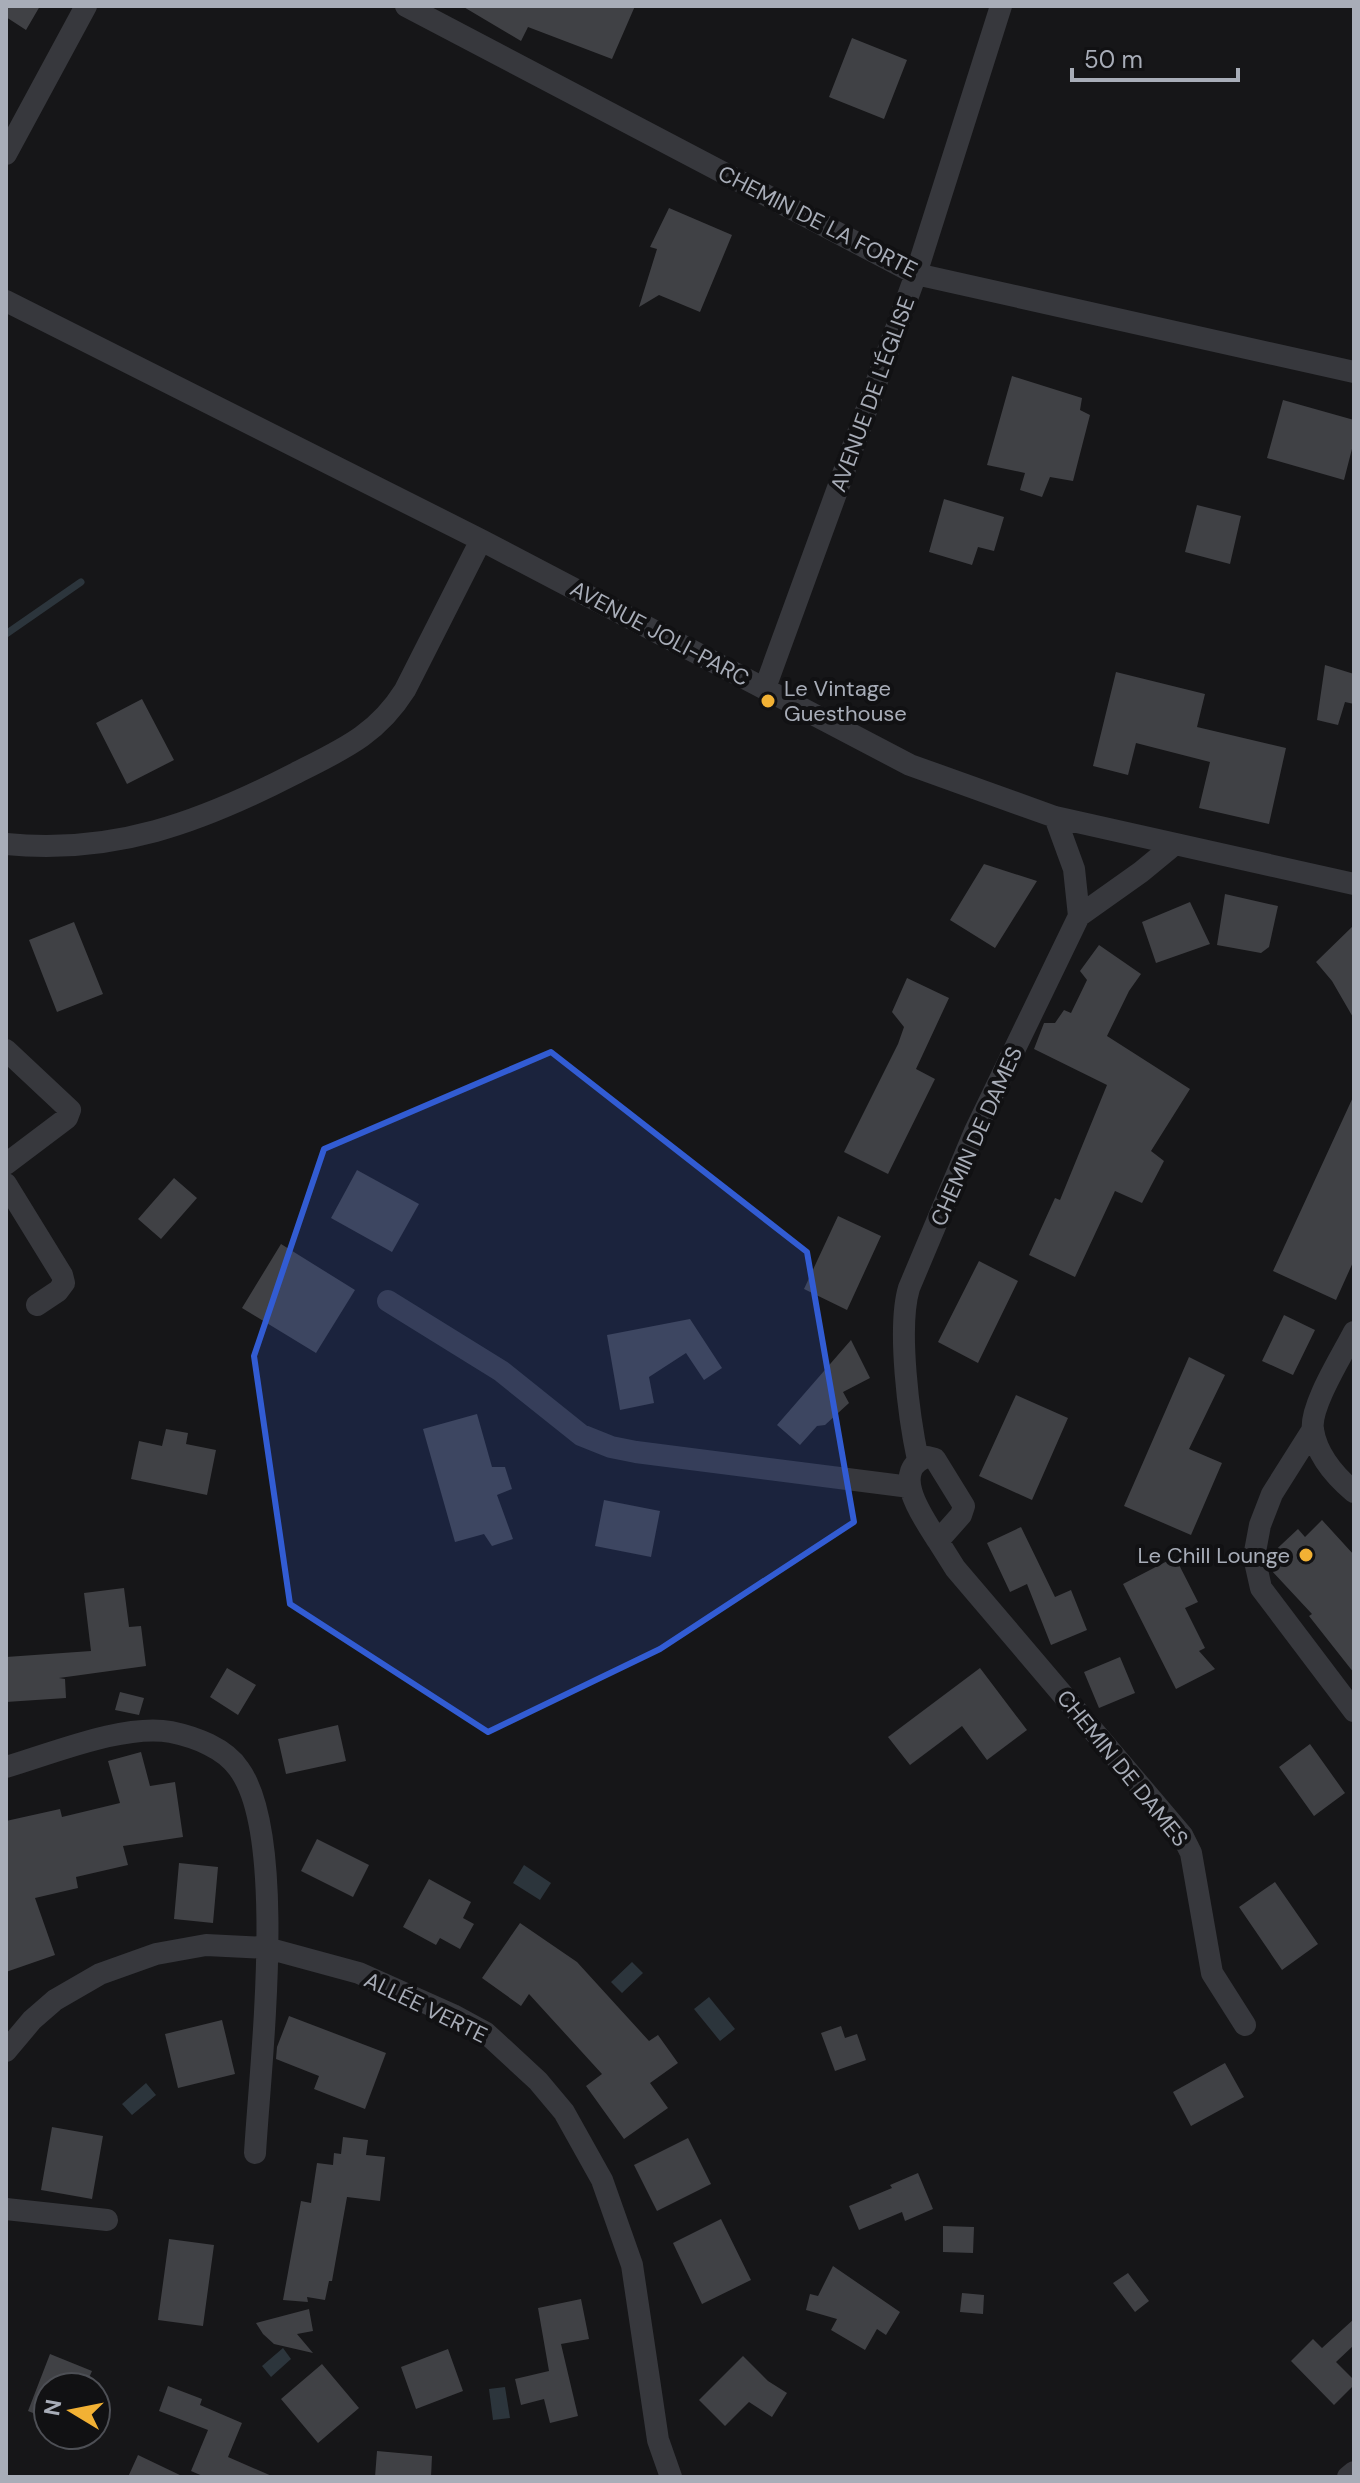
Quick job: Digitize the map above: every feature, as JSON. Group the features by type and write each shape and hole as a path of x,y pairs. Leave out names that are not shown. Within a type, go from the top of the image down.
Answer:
{"street":[{"path":"6,154 86,6"},
{"name":"CHEMIN DE LA FORTE","path":"406,6 916,274 1354,372"},
{"name":"AVENUE DE L'ÉGLISE","path":"765,688 916,274 1001,6"},
{"name":"AVENUE JOLI-PARC","path":"6,301 481,540 910,765 1055,817 1351,886"},
{"path":"6,844 42,848 118,841 173,827 232,805 357,742 391,713 481,540"},
{"path":"1055,817 1074,869 1079,916 1175,844"},
{"name":"CHEMIN DE DAMES","path":"918,1460 911,1426 905,1301 975,1131 1079,916"},
{"path":"6,1050 70,1110 67,1118 6,1164"},
{"path":"6,1184 62,1275 64,1283 58,1291 37,1305"},
{"path":"388,1301 501,1371 581,1435 596,1443 636,1452 910,1487 910,1473 918,1460 927,1457 935,1459 962,1498 964,1506 961,1515 938,1541"},
{"path":"1354,1332 1317,1408 1313,1429 1272,1494 1260,1525 1254,1557 1261,1588 1354,1711"},
{"path":"1313,1429 1328,1467 1354,1492"},
{"name":"CHEMIN DE DAMES","path":"910,1487 918,1511 955,1568 1182,1835 1191,1853 1212,1973 1245,2025"},
{"path":"6,1767 118,1734 146,1731 169,1732 203,1742 222,1752 239,1767 258,1817 264,1853 267,1948 255,2153"},
{"name":"ALLÉE VERTE","path":"6,2051 32,2020 55,2000 100,1974 156,1954 206,1945 267,1948 359,1973 486,2033 512,2055 564,2112 602,2180 632,2265 658,2440 671,2477"},
{"path":"6,2209 107,2220"},
{"path":"1348,2477 1354,2472"}],"highlighted area":[{"path":"551,1052 807,1252 854,1522 660,1649 488,1732 290,1604 254,1356 324,1149"}],"shaded area":[{"path":"524,1865 551,1883 540,1900 513,1883"},
{"path":"632,1962 643,1973 622,1993 611,1982"},
{"path":"709,1997 735,2029 720,2041 694,2009"},
{"path":"146,2083 156,2095 132,2115 122,2104"},
{"path":"283,2348 291,2359 271,2377 262,2366"},
{"path":"505,2387 510,2418 493,2420 489,2389"}],"building":[{"path":"6,6 40,6 26,30 6,17"},
{"path":"462,6 635,6 612,59 528,27 521,41"},
{"path":"852,38 907,60 884,119 829,97"},
{"path":"669,208 732,235 700,312 659,295 639,307 657,249 650,247"},
{"path":"1012,376 1082,398 1080,410 1090,415 1073,481 1050,477 1042,497 1020,490 1025,473 987,465"},
{"path":"1283,400 1354,420 1354,441 1344,480 1267,458"},
{"path":"944,499 1004,517 994,551 978,547 972,565 929,552"},
{"path":"1197,505 1241,516 1230,564 1185,552"},
{"path":"1325,665 1354,674 1354,704 1345,702 1338,725 1317,720"},
{"path":"1116,672 1205,694 1197,727 1286,748 1269,824 1199,808 1210,762 1136,743 1128,775 1093,766"},
{"path":"142,699 174,760 127,784 96,723"},
{"path":"984,864 1037,881 995,948 950,920"},
{"path":"1225,894 1278,906 1269,947 1261,953 1217,945"},
{"path":"1190,902 1210,944 1156,963 1142,922"},
{"path":"74,922 103,994 57,1012 29,940"},
{"path":"1354,925 1354,1019 1332,981 1316,962"},
{"path":"1099,945 1141,974 1107,1036 1190,1089 1151,1151 1164,1161 1142,1203 1115,1191 1075,1277 1029,1255 1055,1198 1060,1200 1107,1085 1034,1049 1044,1023 1055,1023 1064,1010 1071,1013 1087,980 1080,971"},
{"path":"907,978 949,998 916,1069 935,1079 888,1174 844,1152 898,1044 904,1027 892,1012"},
{"path":"1354,1095 1354,1260 1336,1300 1273,1271"},
{"path":"357,1170 419,1204 392,1252 331,1218"},
{"path":"174,1178 197,1198 161,1239 138,1219"},
{"path":"838,1216 881,1236 847,1310 804,1289"},
{"path":"281,1244 355,1290 316,1353 242,1308"},
{"path":"979,1261 1018,1281 978,1363 938,1342"},
{"path":"1284,1315 1315,1330 1293,1375 1262,1361"},
{"path":"690,1319 722,1368 704,1380 686,1353 649,1377 654,1403 620,1410 607,1335"},
{"path":"851,1340 870,1378 843,1392 849,1403 825,1425 817,1426 800,1445 777,1425"},
{"path":"1189,1357 1225,1375 1189,1449 1222,1463 1191,1535 1124,1506"},
{"path":"1016,1395 1068,1418 1032,1500 979,1476"},
{"path":"477,1414 492,1467 505,1467 512,1489 497,1495 513,1539 492,1546 484,1534 455,1542 423,1429"},
{"path":"166,1429 188,1433 186,1444 216,1450 207,1495 131,1479 139,1441 162,1446"},
{"path":"604,1500 660,1511 651,1557 595,1546"},
{"path":"1322,1520 1354,1555 1354,1673 1309,1616 1312,1614 1271,1570 1268,1557 1298,1529 1305,1537"},
{"path":"1021,1527 1055,1597 1071,1590 1087,1630 1051,1645 1027,1584 1010,1592 987,1543"},
{"path":"1175,1557 1198,1602 1185,1608 1205,1648 1199,1651 1215,1669 1176,1689 1123,1584"},
{"path":"124,1588 129,1627 141,1626 146,1666 59,1678 65,1679 66,1698 6,1702 6,1657 91,1651 84,1593"},
{"path":"1120,1657 1135,1693 1099,1708 1084,1672"},
{"path":"227,1668 256,1685 238,1715 210,1697"},
{"path":"980,1668 1027,1730 987,1760 962,1726 910,1765 888,1737"},
{"path":"120,1692 144,1698 139,1715 115,1710"},
{"path":"338,1725 346,1761 286,1774 278,1739"},
{"path":"1310,1744 1345,1793 1314,1816 1279,1767"},
{"path":"141,1752 150,1786 175,1782 183,1837 123,1846 128,1865 76,1877 78,1888 35,1898 55,1955 6,1972 6,1821 60,1809 62,1817 120,1803 108,1761"},
{"path":"317,1839 369,1865 353,1897 301,1871"},
{"path":"179,1863 218,1867 213,1923 174,1919"},
{"path":"429,1879 471,1902 463,1918 474,1924 460,1949 440,1938 436,1945 403,1927"},
{"path":"1275,1882 1318,1944 1282,1970 1239,1907"},
{"path":"520,1923 577,1962 649,2041 658,2035 678,2063 650,2083 668,2108 624,2139 586,2086 602,2074 529,1994 521,2006 482,1978"},
{"path":"289,2016 386,2053 365,2109 314,2089 319,2076 276,2059 277,2047"},
{"path":"222,2020 235,2074 178,2088 165,2034"},
{"path":"841,2026 845,2038 857,2034 866,2060 835,2071 821,2033"},
{"path":"1225,2063 1244,2097 1191,2126 1173,2092"},
{"path":"52,2127 103,2136 92,2199 41,2190"},
{"path":"343,2137 368,2140 366,2155 385,2157 380,2201 347,2197 332,2281 329,2281 325,2300 307,2297 308,2302 283,2300 301,2201 311,2203 317,2163 333,2165 334,2153 341,2154"},
{"path":"688,2138 711,2184 657,2211 634,2165"},
{"path":"918,2173 933,2209 905,2221 902,2212 859,2230 849,2206"},
{"path":"721,2219 751,2280 702,2304 673,2243"},
{"path":"943,2226 974,2227 973,2253 943,2252"},
{"path":"169,2239 214,2245 203,2326 158,2320"},
{"path":"833,2266 900,2312 886,2335 877,2329 865,2350 831,2330 837,2319 806,2310 810,2294 818,2296"},
{"path":"1128,2273 1149,2301 1135,2312 1113,2283"},
{"path":"962,2293 984,2295 983,2314 960,2312"},
{"path":"581,2299 589,2339 561,2344 578,2416 550,2423 544,2399 521,2405 515,2379 549,2371 538,2308"},
{"path":"309,2309 313,2331 297,2334 313,2353 274,2344 256,2323"},
{"path":"1354,2319 1354,2345 1336,2362 1354,2380 1354,2385 1334,2405 1291,2361 1313,2339 1322,2348"},
{"path":"448,2349 463,2391 416,2409 401,2367"},
{"path":"50,2354 92,2371 43,2371"},
{"path":"743,2356 768,2381 787,2393 772,2417 749,2402 725,2426 699,2400"},
{"path":"322,2364 359,2408 318,2443 281,2399"},
{"path":"168,2386 202,2399 200,2405 242,2423 228,2457 274,2477 205,2477 191,2471 208,2430 159,2411"},
{"path":"377,2451 432,2456 431,2477 375,2477"},
{"path":"138,2455 184,2477 128,2477"}],"waterway":[{"path":"6,634 81,582"}],"place":[{"name":"Le Vintage Guesthouse","path":"768,701"},
{"name":"Le Chill Lounge","path":"1306,1555"}]}
